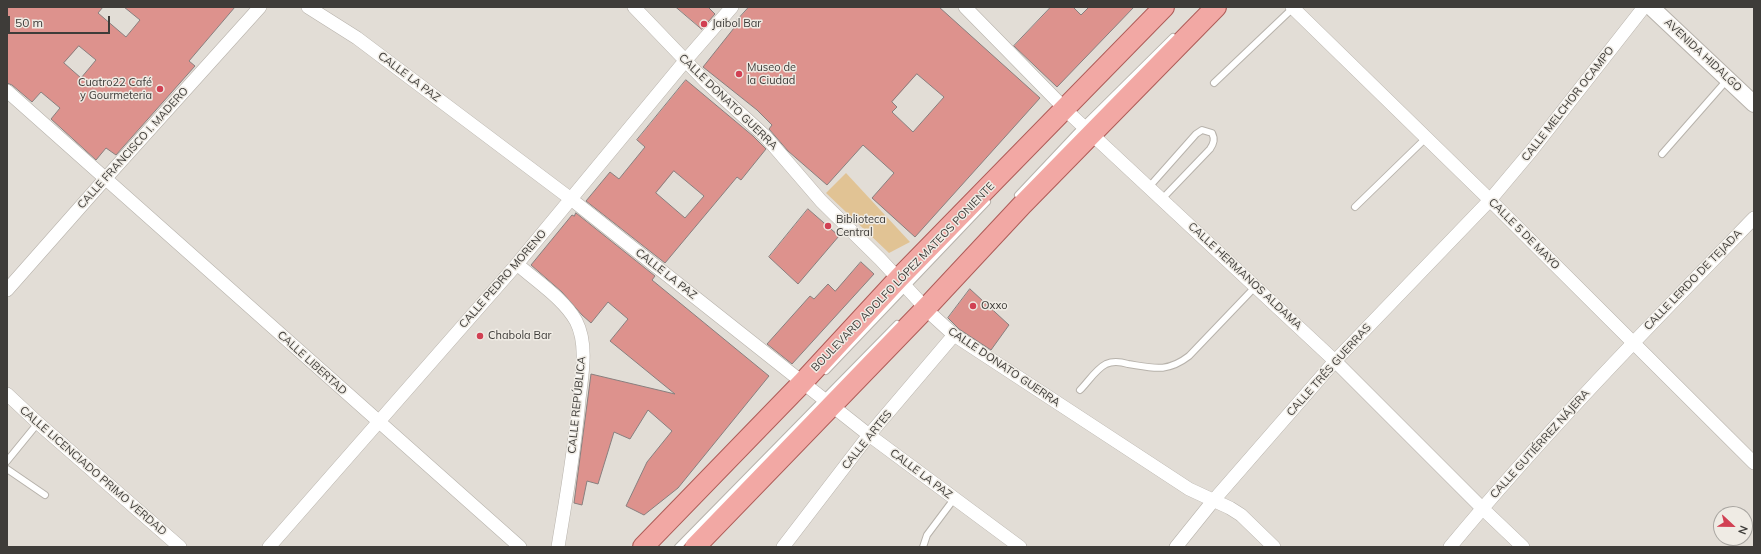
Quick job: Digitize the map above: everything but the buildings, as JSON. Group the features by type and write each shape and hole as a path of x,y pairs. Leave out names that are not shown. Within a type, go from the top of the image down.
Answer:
{"main road":[{"name":"BOULEVARD ADOLFO LÓPEZ MATEOS PONIENTE","path":"643,547 810,385 903,282 1069,113 1164,7"},
{"path":"695,547 921,303 1023,204 1087,130 1216,7"}],"street":[{"name":"CALLE FRANCISCO I. MADERO","path":"7,290 260,7"},
{"name":"CALLE LA PAZ","path":"308,7 357,38 571,199 810,385 828,402 869,435 1020,547"},
{"name":"CALLE DONATO GUERRA","path":"634,7 685,61 766,136 821,201 903,282 921,303 954,336 1182,485 1241,515 1274,547"},
{"name":"CALLE PEDRO MORENO","path":"270,547 378,421 517,264 685,61 732,7"},
{"name":"CALLE HERMANOS ALDAMA","path":"965,7 1069,113 1335,361 1482,508 1524,547"},
{"name":"CALLE 5 DE MAYO","path":"1292,7 1490,200 1754,463"},
{"name":"CALLE MELCHOR OCAMPO","path":"1490,200 1532,150 1644,7"},
{"name":"AVENIDA HIDALGO","path":"1651,7 1754,104"},
{"name":"CALLE LIBERTAD","path":"7,91 520,547"},
{"name":"CALLE TRÊS GUERRAS","path":"1176,547 1213,501 1335,361 1490,200"},
{"name":"CALLE LERDO DE TEJADA","path":"1633,342 1754,218"},
{"name":"CALLE REPÚBLICA","path":"517,264 568,309 576,322 582,338 583,360 576,434 558,547"},
{"name":"CALLE ARTES","path":"783,547 869,435 954,336"},
{"name":"CALLE GUTIÉRREZ NÁJERA","path":"1450,547 1482,508 1633,342"},
{"name":"CALLE LICENCIADO PRIMO VERDAD","path":"7,394 38,424 180,547"}],"lane":[{"path":"1214,83 1292,7"},
{"path":"1012,202 1087,130 1176,34"},
{"path":"1662,154 1728,79"},
{"path":"1149,187 1196,134 1202,130 1212,133 1214,143 1162,199"},
{"path":"1355,207 1426,138"},
{"path":"903,282 989,200"},
{"path":"1080,390 1100,368 1107,364 1119,362 1156,369 1166,368 1179,363 1189,356 1256,286"},
{"path":"678,547 828,402 902,319"},
{"path":"7,461 38,424"},
{"path":"7,469 45,495"},
{"path":"923,547 926,536 954,499"}],"shaded area":[{"path":"846,173 910,242 889,253 826,193"}],"place":[{"name":"Jaibol Bar","path":"704,24"},
{"name":"Museo de la Ciudad","path":"739,74"},
{"name":"Cuatro22 Café y Gourmeteria","path":"160,89"},
{"name":"Biblioteca Central","path":"828,226"},
{"name":"Oxxo","path":"973,306"},
{"name":"Chabola Bar","path":"480,336"}]}
